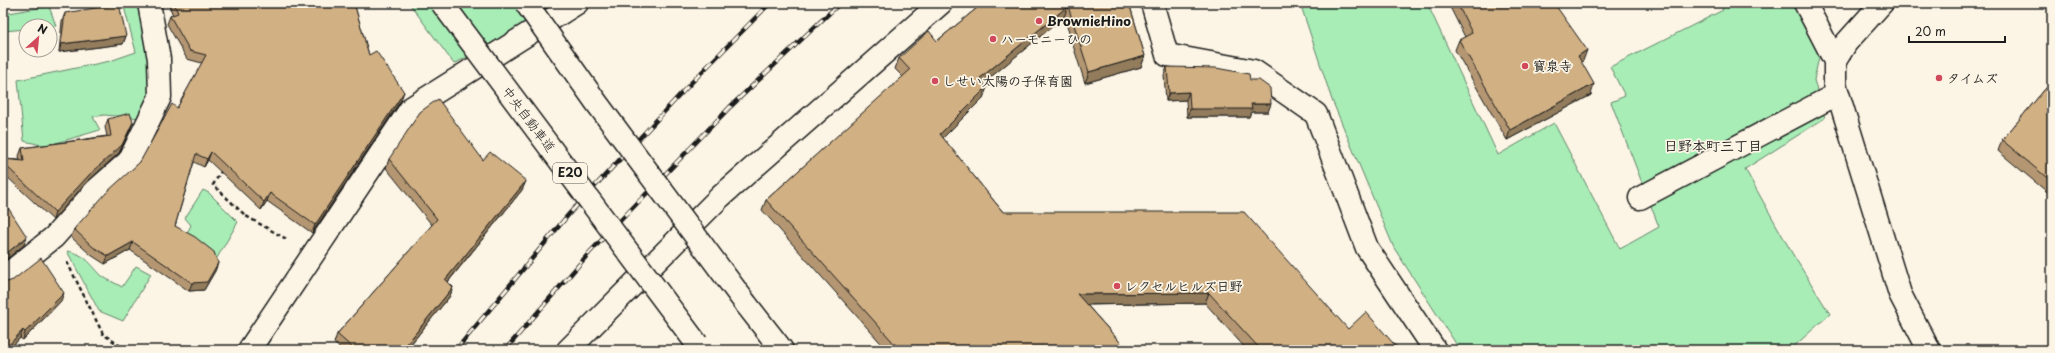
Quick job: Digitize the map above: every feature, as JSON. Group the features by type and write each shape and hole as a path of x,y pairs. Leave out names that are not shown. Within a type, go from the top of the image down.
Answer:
{"main road":[{"path":"3,278 54,237 95,191 129,161 160,97 158,60 149,3"},
{"name":"中央自動車道","path":"442,3 700,347"},
{"path":"526,3 601,109 782,350"},
{"path":"249,350 411,108 577,3"},
{"path":"574,347 720,197 942,3"},
{"path":"1152,3 1166,55 1254,71 1316,114 1367,248 1435,350"},
{"path":"1805,3 1835,61 1835,84 1900,294 1929,350"},
{"path":"1835,61 1846,44 1882,3"},
{"path":"1640,198 1838,94"}],"path":[{"path":"225,166 213,185 246,216 313,253"},
{"path":"54,237 103,334 126,350"}],"green space":[{"path":"123,3 140,3 151,61 151,95 139,118 104,115 93,117 100,130 46,146 24,141 18,80 110,61 136,52"},
{"path":"409,3 542,3 549,12 454,64"},
{"path":"1300,3 1427,3 1498,155 1554,123 1620,249 1659,227 1611,102 1625,96 1610,67 1723,10 1719,3 1798,3 1821,48 1814,80 1825,118 1745,169 1792,253 1830,314 1790,350 1460,350 1394,248 1332,100"},
{"path":"49,6 53,18 18,18 18,30 4,31 3,14"},
{"path":"203,190 209,193 238,222 217,258 185,237 191,225 185,218"},
{"path":"67,251 83,257 102,276 122,287 136,266 151,274 123,321 99,311"}],"building":[{"path":"174,3 354,3 369,55 376,51 404,92 315,225 270,193 264,202 211,152 207,159 196,154 175,226 195,237 214,252 218,263 207,282 192,283 133,242 108,256 93,247 74,229 107,192 140,162 172,104 177,108 206,55 190,51 170,16 178,13"},
{"path":"983,3 1129,3 1145,56 1089,72 1068,6 979,79 987,87 940,134 1003,212 1244,212 1348,329 1366,312 1399,350 1261,350 1209,293 1077,294 1127,350 900,350 766,200 910,70 899,58 929,31 937,41"},
{"path":"1457,3 1554,3 1587,50 1578,56 1594,84 1510,130 1459,40 1472,33"},
{"path":"119,4 126,36 61,44 65,13"},
{"path":"1167,67 1216,68 1249,74 1250,80 1259,80 1270,88 1271,104 1251,104 1252,109 1190,109 1189,92 1169,93"},
{"path":"2052,81 2052,182 2002,140"},
{"path":"438,99 483,160 490,152 526,181 445,280 453,287 402,350 355,350 337,334 437,219 389,159 420,112"},
{"path":"130,113 133,122 122,145 89,175 55,212 3,163 3,159 24,161 22,148 111,136 108,119"},
{"path":"3,200 27,237 3,256"},
{"path":"41,258 64,293 25,332 23,330 3,350 3,282 13,280"}],"railway":[{"path":"456,350 569,214 691,83 770,3"},
{"path":"505,350 590,252 730,107 840,3"}],"place":[{"name":"BrownieHino","path":"1039,21"},
{"name":"ハーモニーひの","path":"993,39"},
{"name":"寳泉寺","path":"1525,66"},
{"name":"タイムズ","path":"1939,78"},
{"name":"しせい太陽の子保育園","path":"935,81"},
{"name":"レクセルヒルズ日野","path":"1117,286"}],"district":[{"name":"日野本町三丁目","path":"1713,146"}]}
